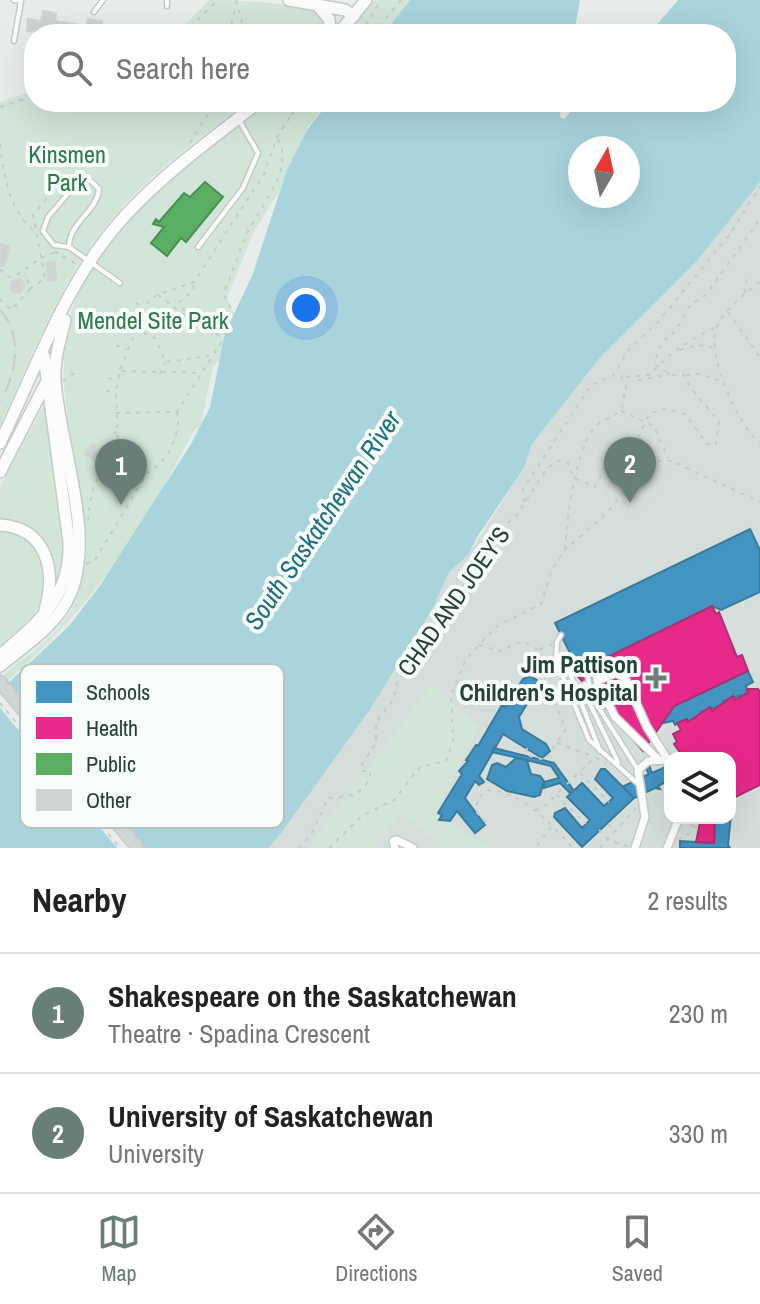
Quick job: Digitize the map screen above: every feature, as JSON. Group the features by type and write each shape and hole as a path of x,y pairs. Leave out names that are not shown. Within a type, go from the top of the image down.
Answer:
{"main road":[{"path":"0,682 20,706"},
{"path":"0,693 20,717"},
{"path":"111,828 128,848"},
{"path":"121,828 138,848"}],"street":[{"path":"290,0 354,16"},
{"path":"347,24 366,0"},
{"path":"317,5 330,24"},
{"path":"0,443 87,261 153,188 246,112"},
{"path":"0,655 43,619 65,582 69,555 51,385 73,290"},
{"path":"0,666 59,612 68,599 78,563 74,507 44,352"},
{"path":"0,472 51,385"},
{"path":"0,525 27,533 46,554 52,577 43,619"},
{"path":"664,754 647,727 625,678 616,673 597,681 615,717 658,759 664,761"},
{"path":"632,848 645,817 637,783 638,770 658,759"},
{"path":"667,848 677,824"},
{"path":"395,848 393,841 397,840 413,848"}],"lane":[{"path":"14,0 21,1 14,41"},
{"path":"94,12 103,0"},
{"path":"198,247 243,188 258,153 238,118"},
{"path":"69,247 69,235 98,197 99,189 91,181 79,181 43,223 47,239 60,248 69,247 120,283"},
{"path":"561,635 556,660 589,740 637,783"},
{"path":"573,660 567,666 601,753"},
{"path":"597,681 588,667 592,697 638,770"},
{"path":"585,684 589,702 618,769"}],"path":[{"path":"193,24 218,0"},
{"path":"231,24 236,0"},
{"path":"366,24 381,0"},
{"path":"381,24 401,0"},
{"path":"235,7 241,24"},
{"path":"0,107 24,99"},
{"path":"186,151 209,112"},
{"path":"177,307 193,290 194,282 264,174 277,137 292,112"},
{"path":"287,118 295,112"},
{"path":"85,565 95,560 147,473 157,468 179,433 177,412 235,316 225,297 225,290 250,227 277,183 284,154 277,137"},
{"path":"0,144 4,177 19,217 36,231"},
{"path":"0,299 11,310 45,278 33,215 64,177"},
{"path":"525,503 523,489 591,385 613,376 629,349 657,323 730,234 760,186"},
{"path":"656,365 657,352 668,336 676,331 690,305 706,295 712,282 760,219"},
{"path":"0,269 9,277 25,272 40,259 55,253 76,262 77,270 87,261"},
{"path":"25,272 30,289"},
{"path":"744,295 747,276"},
{"path":"103,464 118,447 116,392 120,370 145,307 157,295 194,282"},
{"path":"760,282 727,311 717,327 713,342 743,427 760,443"},
{"path":"157,295 199,326 225,337"},
{"path":"136,303 145,307"},
{"path":"727,311 760,357"},
{"path":"125,325 155,338 166,362"},
{"path":"633,378 650,375 656,365 717,327"},
{"path":"702,335 713,342"},
{"path":"116,345 127,350"},
{"path":"678,350 697,345 713,347"},
{"path":"166,362 210,356"},
{"path":"160,374 166,362"},
{"path":"656,365 670,374"},
{"path":"618,369 625,377 644,381 670,374 699,374 725,382"},
{"path":"120,370 160,374 202,373"},
{"path":"51,385 75,373"},
{"path":"646,422 649,414 658,411 679,411 689,418 707,444 716,445 719,421 700,395 689,386 684,375"},
{"path":"565,551 574,478 590,434 620,411 625,377"},
{"path":"108,378 119,380"},
{"path":"106,391 116,392"},
{"path":"620,411 654,426 669,460"},
{"path":"116,413 177,412"},
{"name":"CHAD AND JOEY'S","path":"298,848 310,837 328,798 352,796 368,783 371,771 363,771 361,766 376,743 376,723 393,700 397,682 424,649 428,635 472,574 491,537 525,503 554,462 568,463 574,478 595,487 609,459 634,447 646,422"},
{"path":"88,523 90,493 117,429"},
{"path":"329,848 362,816 394,800 420,767 443,762 449,757 453,741 451,695 466,659 478,644 510,617 541,604 552,569 565,551 607,513 638,473 659,461 669,460 760,502"},
{"path":"83,573 86,550"},
{"path":"478,644 499,651 523,641 538,650 546,682 566,729 545,760 526,755 527,748"},
{"path":"538,650 548,644 557,645"},
{"path":"0,674 20,698"},
{"path":"0,703 20,727"},
{"path":"556,742 618,769"},
{"path":"583,753 586,765"},
{"path":"534,810 543,808 595,757"},
{"path":"579,772 609,802"},
{"path":"481,783 485,791"},
{"path":"485,791 508,795 534,810 571,847"},
{"path":"485,791 476,807 479,817 486,822"},
{"path":"556,795 586,824"},
{"path":"600,848 634,813 637,802"},
{"path":"608,824 616,832"},
{"path":"674,848 693,824"},
{"path":"537,846 552,826"},
{"path":"692,827 697,826 697,833"},
{"path":"103,828 120,848"},
{"path":"128,828 145,848"},
{"path":"599,830 609,840 632,848"},
{"path":"606,848 609,840"}],"shaded area":[{"path":"760,182 760,848 268,848 371,708 433,608 449,572 473,547 524,468 532,444 599,359 637,321"}],"green space":[{"path":"209,0 266,2 297,7 317,14 322,24 186,24"},
{"path":"374,0 410,0 390,24 356,24"},
{"name":"Kinsmen Park","path":"24,94 24,112 233,112 133,195 101,232 58,301 0,426 0,102"},
{"name":"Mendel Site Park","path":"256,112 319,112 306,129 292,171 254,231 227,298 237,321 223,356 213,367 201,425 194,430 156,499 114,565 65,625 38,654 26,664 20,664 20,670 8,680 3,675 60,626 81,586 85,550 83,512 64,389 64,348 72,310 86,278 105,248 155,193"},
{"path":"44,405 63,524 60,571 54,593 54,567 45,543 27,527 0,520 0,487"},
{"path":"0,528 14,532 35,548 46,571 46,584 37,610 0,645"},
{"path":"432,684 479,727 435,815 493,848 446,848 400,813 374,848 307,848"}],"water":[{"path":"410,0 580,0 576,24 391,24"},
{"name":"South Saskatchewan River","path":"678,0 760,0 760,182 696,262 599,359 532,444 524,468 468,555 449,572 433,608 371,708 281,833 268,848 0,848 0,691 20,672 20,828 284,828 284,664 29,664 69,626 99,587 191,444 210,407 225,333 252,276 287,170 307,130 321,112 561,112 560,117 564,119 571,112 736,112 736,24 658,24"}],"pier":[{"path":"6,680 20,697 20,732 0,708 0,686"},
{"path":"100,828 129,828 146,848 117,848"}],"building: Schools":[{"path":"750,529 760,550 760,592 721,610 712,606 579,671 555,623"},
{"path":"748,671 753,682 746,686 748,693 723,701 725,704 701,712 702,715 688,722 687,719 675,725 673,721 663,723 674,706"},
{"path":"530,676 537,680 537,688 519,717 522,729 546,744 550,751 542,758 503,734 479,776 484,782 479,785 475,781 465,798 485,825 475,833 457,811 450,821 439,820 442,815 438,813 462,774 459,771 502,705 505,707 523,679"},
{"path":"494,748 554,763 574,791 571,794 560,783 544,788 544,782 559,778 551,766 492,752"},
{"path":"516,758 527,760 531,774 540,776 544,781 540,795 534,797 507,791 487,779 492,765 497,763 506,767"},
{"path":"649,765 652,773 664,768 664,783 658,786 660,789 655,788 634,798 622,787 649,774 645,767"},
{"path":"601,769 605,769 634,798 582,847 554,817 555,813 565,808 582,828 590,820 567,797 582,783 604,806 613,798 595,779"},
{"path":"715,824 730,824 730,848 680,848 680,841 714,843"}],"building: Health":[{"name":"Jim Pattison Children's Hospital","path":"712,606 716,614 719,612 737,657 742,655 748,671 674,706 643,751 575,673"},
{"path":"747,689 758,689 760,692 760,785 736,797 736,752 680,752 674,744 677,742 673,734 681,730 677,723 687,719 688,722 710,707 712,711 733,696 735,700 748,693"},
{"path":"700,824 715,824 714,843 696,842"}],"building: Public":[{"path":"205,182 223,197 186,242 181,238 167,256 151,243 164,227 153,224 156,219 159,222 184,193 190,197"}],"building: Other":[{"path":"43,11 56,13 55,21 74,24 28,24 28,19 41,21"},
{"path":"88,19 102,21 102,24 87,24"},
{"path":"0,244 9,246 4,266 0,266"},
{"path":"47,262 55,262 56,281 48,281"},
{"path":"17,279 24,286 17,293 10,286"},
{"path":"91,444 95,446 93,451 101,455 98,461 85,455"}],"railway":[{"path":"0,310 15,343 14,367 0,401"}],"place":[{"name":"University of Saskatchewan","path":"630,503"},
{"name":"Shakespeare on the Saskatchewan","path":"121,505"},
{"name":"Jim Pattison Children's Hospital","path":"656,678"}]}
